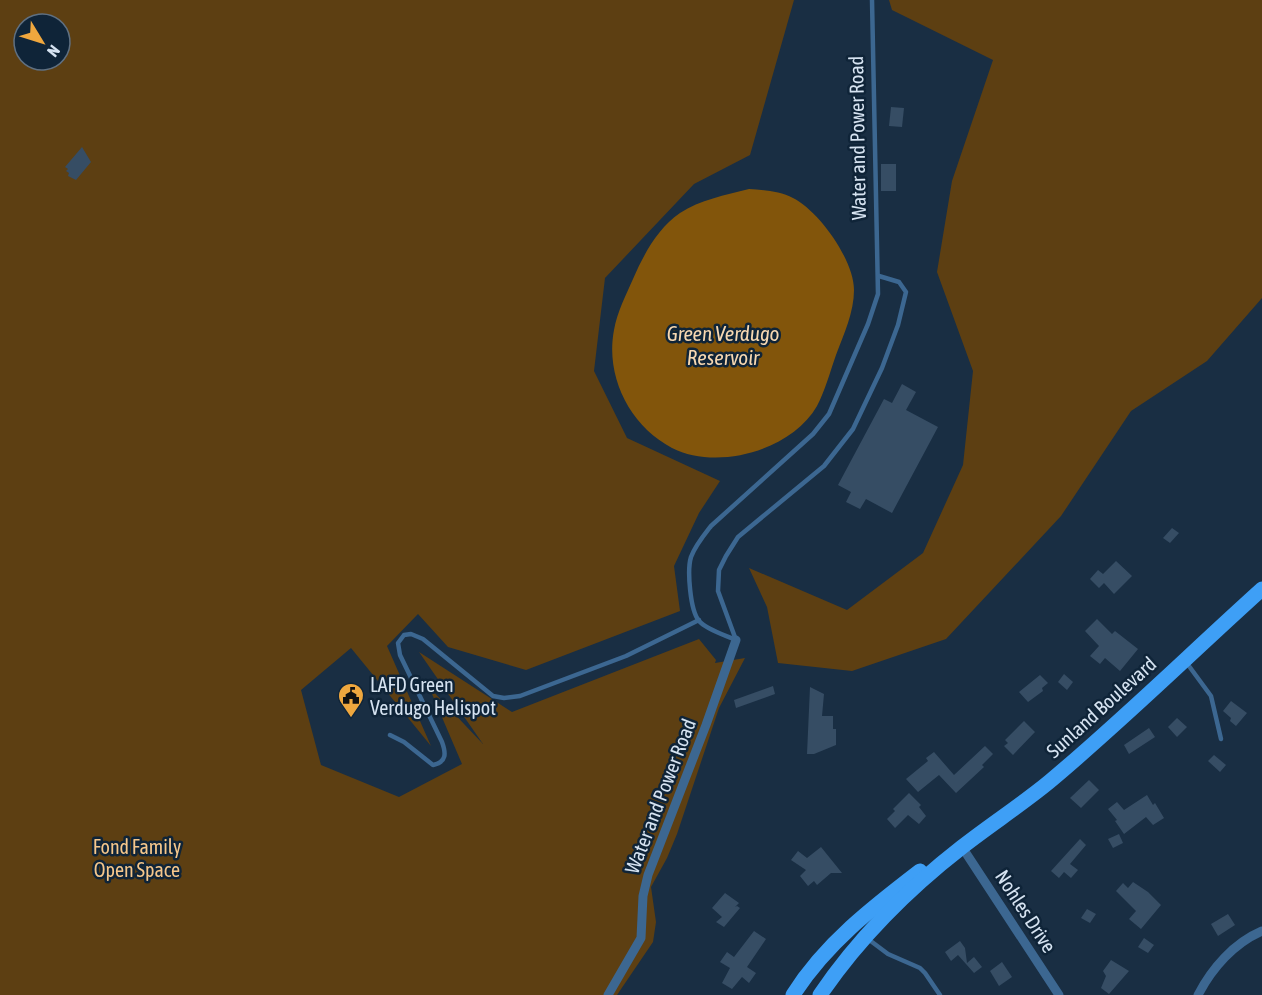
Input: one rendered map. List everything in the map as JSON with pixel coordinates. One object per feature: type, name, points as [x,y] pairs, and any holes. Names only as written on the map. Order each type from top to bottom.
[{"type":"main road","name":"Sunland Boulevard","points":[[820,995],[837,971],[897,904],[962,847],[1049,782],[1262,589]]},
{"type":"main road","name":"Sunland Boulevard","points":[[793,995],[820,958],[847,930],[930,864],[962,847]]},
{"type":"street","name":"Water and Power Road","points":[[608,995],[641,938],[643,896],[648,875],[736,640]]},
{"type":"street","name":"Nohles Drive","points":[[962,847],[1059,995]]},
{"type":"street","points":[[1198,995],[1209,977],[1231,951],[1262,931]]},
{"type":"lane","name":"Water and Power Road","points":[[699,620],[691,598],[689,575],[691,558],[711,526],[813,434],[828,414],[868,324],[878,294],[872,0]]},
{"type":"lane","points":[[736,640],[718,591],[719,570],[738,537],[824,466],[853,429],[882,368],[898,325],[906,292],[899,282],[879,276]]},
{"type":"lane","points":[[390,735],[433,765],[444,759],[446,752],[442,742],[400,655],[398,643],[404,635],[411,634],[423,639],[493,696],[504,698],[519,696],[626,656],[699,620],[718,633],[736,640]]},
{"type":"lane","points":[[1184,660],[1210,696],[1221,739]]},
{"type":"lane","points":[[866,937],[888,954],[920,968],[940,995]]},
{"type":"green space","name":"Fond Family Open Space","points":[[0,0],[794,0],[750,155],[694,184],[605,278],[594,371],[627,438],[720,481],[699,513],[674,566],[680,611],[526,670],[448,647],[418,614],[387,646],[431,746],[351,648],[301,690],[321,765],[399,797],[462,764],[429,687],[483,744],[419,652],[512,712],[699,639],[716,660],[715,663],[745,658],[719,708],[677,834],[651,887],[656,922],[653,942],[617,995],[0,995]]},
{"type":"green space","points":[[889,0],[1262,0],[1262,298],[1207,361],[1131,411],[1061,516],[946,639],[852,671],[778,663],[767,607],[749,568],[847,610],[923,553],[963,465],[973,371],[937,272],[952,181],[993,60],[892,10]]},
{"type":"water","name":"Green Verdugo Reservoir","points":[[749,189],[777,192],[793,198],[803,204],[824,225],[842,251],[848,265],[854,290],[852,306],[822,394],[817,406],[805,422],[790,435],[752,452],[731,457],[690,455],[657,439],[644,427],[624,398],[613,365],[612,348],[615,323],[642,260],[652,243],[672,219],[713,198]]},
{"type":"building","points":[[891,107],[904,108],[902,127],[889,126]]},
{"type":"building","points":[[82,147],[91,162],[76,180],[68,176],[69,173],[66,171],[68,169],[65,167]]},
{"type":"building","points":[[881,164],[896,164],[896,191],[881,191]]},
{"type":"building","points":[[902,384],[916,392],[906,410],[938,427],[892,513],[866,499],[860,509],[846,502],[851,492],[838,485],[884,399],[892,403]]},
{"type":"building","points":[[1172,528],[1179,533],[1170,543],[1163,538]]},
{"type":"building","points":[[1116,561],[1132,576],[1114,594],[1104,583],[1099,588],[1090,579],[1098,570],[1103,574]]},
{"type":"building","points":[[1097,619],[1112,634],[1115,631],[1138,649],[1120,671],[1105,658],[1100,664],[1090,656],[1099,646],[1085,631]]},
{"type":"building","points":[[1064,674],[1073,682],[1067,690],[1058,682]]},
{"type":"building","points":[[1040,675],[1048,683],[1042,688],[1043,691],[1028,702],[1019,692]]},
{"type":"building","points":[[773,686],[775,694],[736,708],[734,700]]},
{"type":"building","points":[[810,687],[824,694],[822,716],[833,716],[833,729],[836,729],[836,745],[814,754],[807,754]]},
{"type":"building","points":[[1231,701],[1247,713],[1236,726],[1223,711]]},
{"type":"building","points":[[1177,718],[1187,727],[1177,737],[1168,727]]},
{"type":"building","points":[[1024,721],[1035,732],[1013,755],[1004,746],[1008,743],[1005,740]]},
{"type":"building","points":[[1149,728],[1155,737],[1129,754],[1124,745]]},
{"type":"building","points":[[985,746],[993,754],[982,765],[984,767],[956,793],[939,775],[918,792],[906,779],[928,761],[926,758],[934,752],[954,775]]},
{"type":"building","points":[[1214,755],[1226,765],[1220,772],[1208,761]]},
{"type":"building","points":[[1089,780],[1099,790],[1081,808],[1070,798]]},
{"type":"building","points":[[909,793],[921,805],[919,807],[926,816],[919,824],[908,815],[895,828],[887,819],[895,811],[893,809]]},
{"type":"building","points":[[1147,795],[1164,818],[1153,825],[1146,817],[1124,834],[1108,809],[1117,802],[1124,810]]},
{"type":"building","points":[[1119,834],[1123,843],[1113,848],[1108,839]]},
{"type":"building","points":[[1080,839],[1086,845],[1070,864],[1078,870],[1071,878],[1064,872],[1059,878],[1051,871]]},
{"type":"building","points":[[821,847],[842,873],[831,873],[817,885],[814,881],[808,886],[800,876],[806,870],[791,860],[798,851],[807,858]]},
{"type":"building","points":[[1133,882],[1161,905],[1141,929],[1129,919],[1136,911],[1116,891],[1123,883],[1128,888]]},
{"type":"building","points":[[725,893],[739,903],[735,907],[740,908],[724,927],[716,922],[722,917],[712,908]]},
{"type":"building","points":[[1087,909],[1096,914],[1090,923],[1081,918]]},
{"type":"building","points":[[1228,914],[1235,925],[1218,936],[1211,924]]},
{"type":"building","points":[[754,931],[766,939],[747,967],[756,973],[749,983],[742,977],[732,989],[722,983],[730,968],[720,962],[727,952],[734,957]]},
{"type":"building","points":[[1144,938],[1154,945],[1148,953],[1138,947]]},
{"type":"building","points":[[960,941],[965,948],[967,963],[974,957],[982,967],[974,973],[958,955],[951,961],[945,952]]},
{"type":"building","points":[[1111,960],[1129,971],[1109,994],[1101,988],[1106,976],[1103,971]]},
{"type":"building","points":[[1002,962],[1012,977],[999,986],[990,971]]},
{"type":"place","name":"LAFD Green Verdugo Helispot","points":[[351,719]]}]
